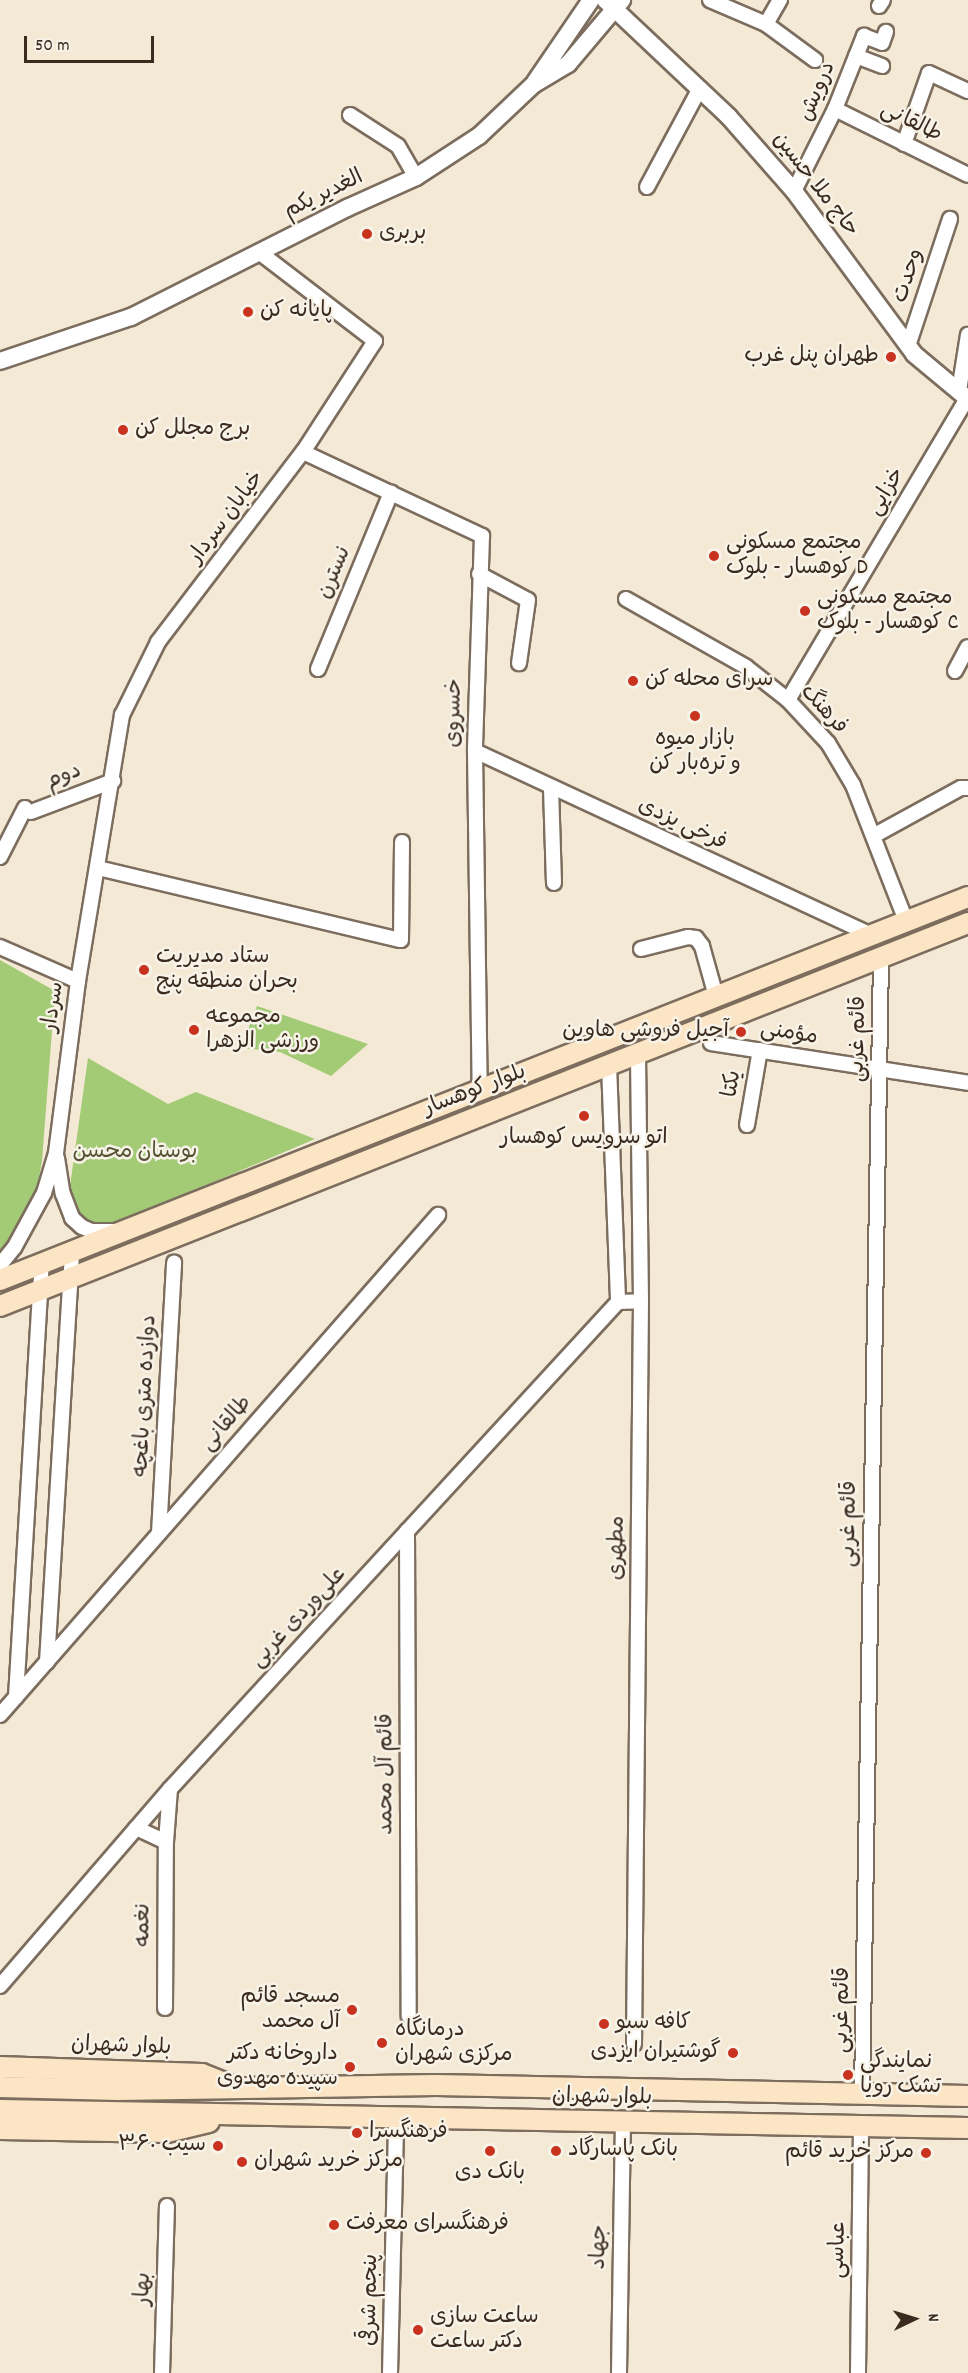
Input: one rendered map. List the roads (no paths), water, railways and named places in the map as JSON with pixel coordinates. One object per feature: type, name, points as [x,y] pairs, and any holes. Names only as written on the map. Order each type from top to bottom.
[{"type":"main road","name":"بلوار کوهسار","points":[[0,1280],[968,897]]},
{"type":"main road","name":"بلوار کوهسار","points":[[0,1306],[968,923]]},
{"type":"main road","name":"بلوار شهران","points":[[0,2067],[202,2074],[238,2088]]},
{"type":"main road","name":"بلوار شهران","points":[[0,2087],[238,2088],[418,2085],[862,2092],[968,2096]]},
{"type":"main road","name":"بلوار شهران","points":[[0,2110],[968,2128]]},
{"type":"main road","name":"بلوار شهران","points":[[0,2129],[167,2132],[236,2115]]},
{"type":"street","points":[[533,85],[591,0]]},
{"type":"street","points":[[711,0],[766,24],[815,60]]},
{"type":"street","points":[[766,24],[780,0]]},
{"type":"street","name":"الغدیر یکم","points":[[0,361],[131,317],[259,252],[416,177],[479,135],[533,85],[568,64],[614,3]]},
{"type":"street","name":"حاج ملا حسین","points":[[614,3],[729,117],[794,191],[908,346],[965,396]]},
{"type":"street","name":"درویش","points":[[794,191],[835,109],[864,36],[882,43],[886,32]]},
{"type":"street","points":[[856,56],[882,66]]},
{"type":"street","points":[[904,144],[929,73],[968,91]]},
{"type":"street","points":[[647,187],[700,88]]},
{"type":"street","name":"طالقانی","points":[[835,109],[968,175]]},
{"type":"street","points":[[350,115],[398,146],[416,177]]},
{"type":"street","name":"وحدت","points":[[908,346],[950,219]]},
{"type":"street","name":"خیابان سردار","points":[[98,868],[122,715],[158,642],[303,452],[375,341],[259,252]]},
{"type":"street","points":[[965,396],[968,335]]},
{"type":"street","name":"خزایی","points":[[788,700],[965,396]]},
{"type":"street","name":"خسروی","points":[[303,452],[482,536],[475,751],[480,1089]]},
{"type":"street","name":"نسترن","points":[[318,669],[391,493]]},
{"type":"street","points":[[480,574],[528,600],[519,663]]},
{"type":"street","name":"فرهنگ","points":[[627,599],[746,667],[788,700],[828,742],[853,785],[875,835],[906,921]]},
{"type":"street","points":[[955,671],[968,646]]},
{"type":"street","name":"فرخی یزدی","points":[[475,751],[872,935]]},
{"type":"street","name":"دوم","points":[[0,857],[28,810],[113,781]]},
{"type":"street","points":[[551,788],[554,884]]},
{"type":"street","points":[[875,835],[961,788],[968,788]]},
{"type":"street","points":[[98,868],[401,940],[402,842]]},
{"type":"street","name":"سردار","points":[[0,1265],[14,1248],[44,1193],[56,1153],[78,981],[98,868]]},
{"type":"street","points":[[641,949],[688,937],[696,938],[702,946],[716,996]]},
{"type":"street","points":[[0,947],[78,981]]},
{"type":"street","name":"قائم غربی","points":[[862,2092],[881,957]]},
{"type":"street","name":"مؤمنی","points":[[711,1043],[968,1083]]},
{"type":"street","name":"یکتا","points":[[747,1125],[760,1050]]},
{"type":"street","name":"مطهری","points":[[634,2044],[641,1301],[638,1053]]},
{"type":"street","points":[[609,1065],[618,1302],[641,1301]]},
{"type":"street","name":"سردار","points":[[56,1153],[63,1194],[72,1218],[82,1227],[92,1231],[119,1231]]},
{"type":"street","name":"طالقانی","points":[[0,1715],[438,1215]]},
{"type":"street","points":[[47,1662],[72,1250]]},
{"type":"street","name":"دوازده متری باغچه","points":[[159,1533],[174,1262]]},
{"type":"street","points":[[16,1697],[42,1263]]},
{"type":"street","name":"علی‌وردی غربی","points":[[0,1986],[170,1789],[618,1302]]},
{"type":"street","name":"قائم آل محمد","points":[[407,1531],[409,2016]]},
{"type":"street","name":"نغمه","points":[[165,2008],[166,1842],[170,1789]]},
{"type":"street","points":[[136,1828],[166,1842]]},
{"type":"street","name":"پنجم شرقی","points":[[390,2373],[396,2119]]},
{"type":"street","name":"جهاد","points":[[619,2373],[623,2122]]},
{"type":"street","name":"عباسی","points":[[858,2373],[861,2127]]},
{"type":"street","name":"بهار","points":[[162,2373],[167,2206]]},
{"type":"place","name":"بربری","points":[[367,234]]},
{"type":"place","name":"پایانه کن","points":[[248,312]]},
{"type":"place","name":"طهران پنل غرب","points":[[891,357]]},
{"type":"place","name":"برج مجلل کن","points":[[123,430]]},
{"type":"place","name":"مجتمع مسکونی کوهسار - بلوک D","points":[[714,556]]},
{"type":"place","name":"مجتمع مسکونی کوهسار - بلوک C","points":[[805,611]]},
{"type":"place","name":"سرای محله کن","points":[[633,681]]},
{"type":"place","name":"بازار میوه و تره‌بار کن","points":[[695,716]]},
{"type":"place","name":"ستاد مدیریت بحران منطقه پنج","points":[[144,970]]},
{"type":"place","name":"مجموعه ورزشی الزهرا","points":[[194,1030]]},
{"type":"place","name":"آجیل فروشی هاوین","points":[[741,1032]]},
{"type":"place","name":"اتو سرویس کوهسار","points":[[584,1116]]},
{"type":"place","name":"مسجد قائم آل محمد","points":[[352,2010]]},
{"type":"place","name":"کافه سبو","points":[[604,2024]]},
{"type":"place","name":"درمانگاه مرکزی شهران","points":[[382,2043]]},
{"type":"place","name":"گوشتیران ایزدی","points":[[733,2053]]},
{"type":"place","name":"داروخانه دکتر سپیده مهدوی","points":[[350,2067]]},
{"type":"place","name":"نمایندگی تشک رویا","points":[[848,2075]]},
{"type":"place","name":"فرهنگسرا","points":[[357,2133]]},
{"type":"place","name":"سیب ۳۶۰","points":[[218,2146]]},
{"type":"place","name":"بانک دی","points":[[490,2151]]},
{"type":"place","name":"بانک پاسارگاد","points":[[556,2151]]},
{"type":"place","name":"مرکز خرید قائم","points":[[926,2153]]},
{"type":"place","name":"مرکز خرید شهران","points":[[242,2162]]},
{"type":"place","name":"فرهنگسرای معرفت","points":[[334,2225]]},
{"type":"place","name":"ساعت سازی دکتر ساعت","points":[[418,2330]]},
{"type":"park label","name":"بوستان محسن","points":[[135,1153]]}]
